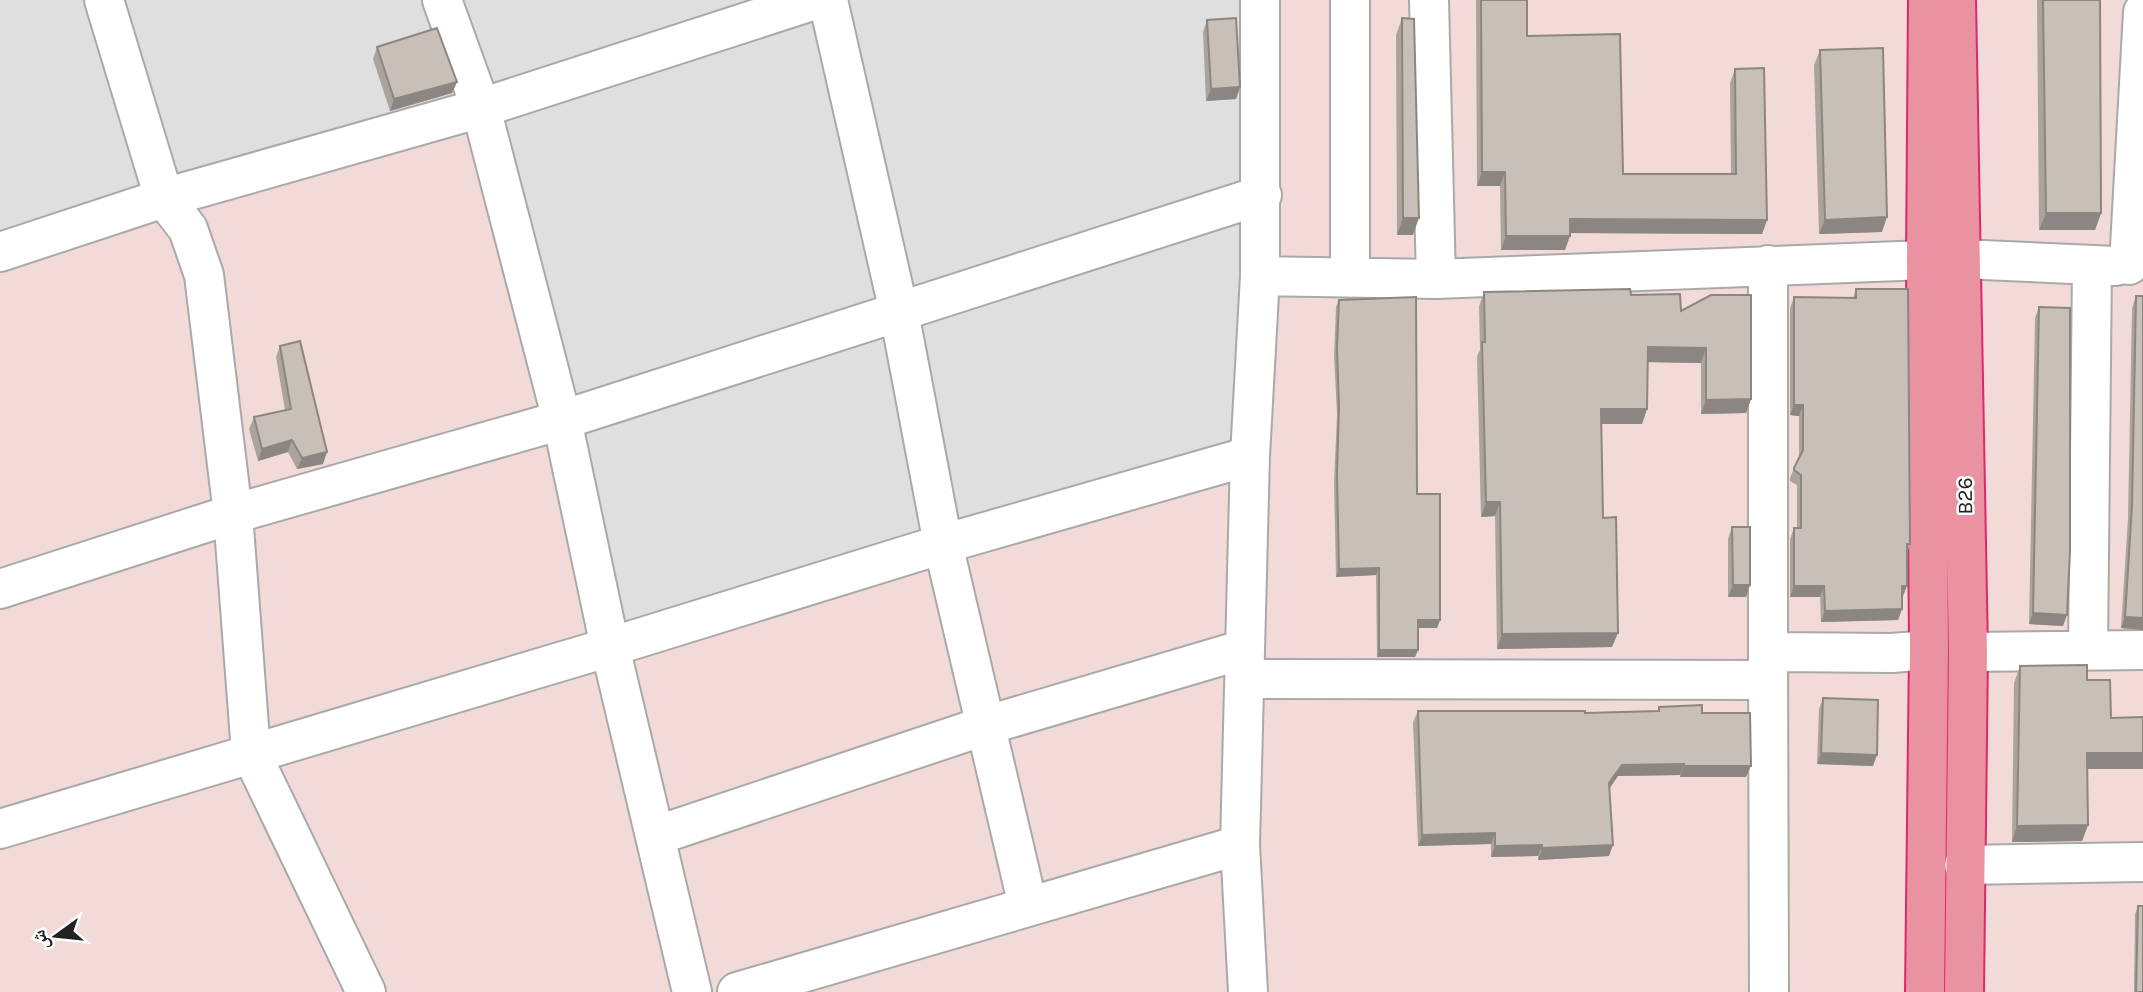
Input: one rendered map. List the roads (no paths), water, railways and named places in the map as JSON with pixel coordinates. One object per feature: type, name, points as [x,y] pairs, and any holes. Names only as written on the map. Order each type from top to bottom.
[{"type":"highway","name":"B26","points":[[1928,0],[1968,652],[1964,992]]},
{"type":"highway","name":"B26","points":[[1925,992],[1930,650],[1956,0]]},
{"type":"street","points":[[104,0],[164,198],[188,229],[204,275],[233,514],[251,753],[366,992]]},
{"type":"street","points":[[442,0],[481,108],[562,420],[610,647],[692,992]]},
{"type":"street","points":[[0,252],[164,198],[481,108],[815,0]]},
{"type":"street","points":[[828,0],[899,312],[943,544],[1028,906]]},
{"type":"street","points":[[1248,992],[1240,845],[1250,456],[1262,195],[1260,0]]},
{"type":"street","points":[[1350,0],[1350,278]]},
{"type":"street","points":[[1429,0],[1436,279]]},
{"type":"street","points":[[1260,276],[1436,279],[1944,260],[2092,266],[2136,265],[2143,12]]},
{"type":"street","points":[[0,589],[233,514],[562,420],[1262,195]]},
{"type":"street","points":[[1768,265],[1769,992]]},
{"type":"street","points":[[2088,649],[2092,266]]},
{"type":"street","points":[[0,829],[610,647],[943,544],[1250,456]]},
{"type":"street","points":[[655,836],[984,726],[1245,664],[1768,666],[1930,650]]},
{"type":"street","points":[[1968,652],[2143,650]]},
{"type":"street","points":[[737,992],[1240,845]]},
{"type":"street","points":[[1964,865],[2143,862]]}]
